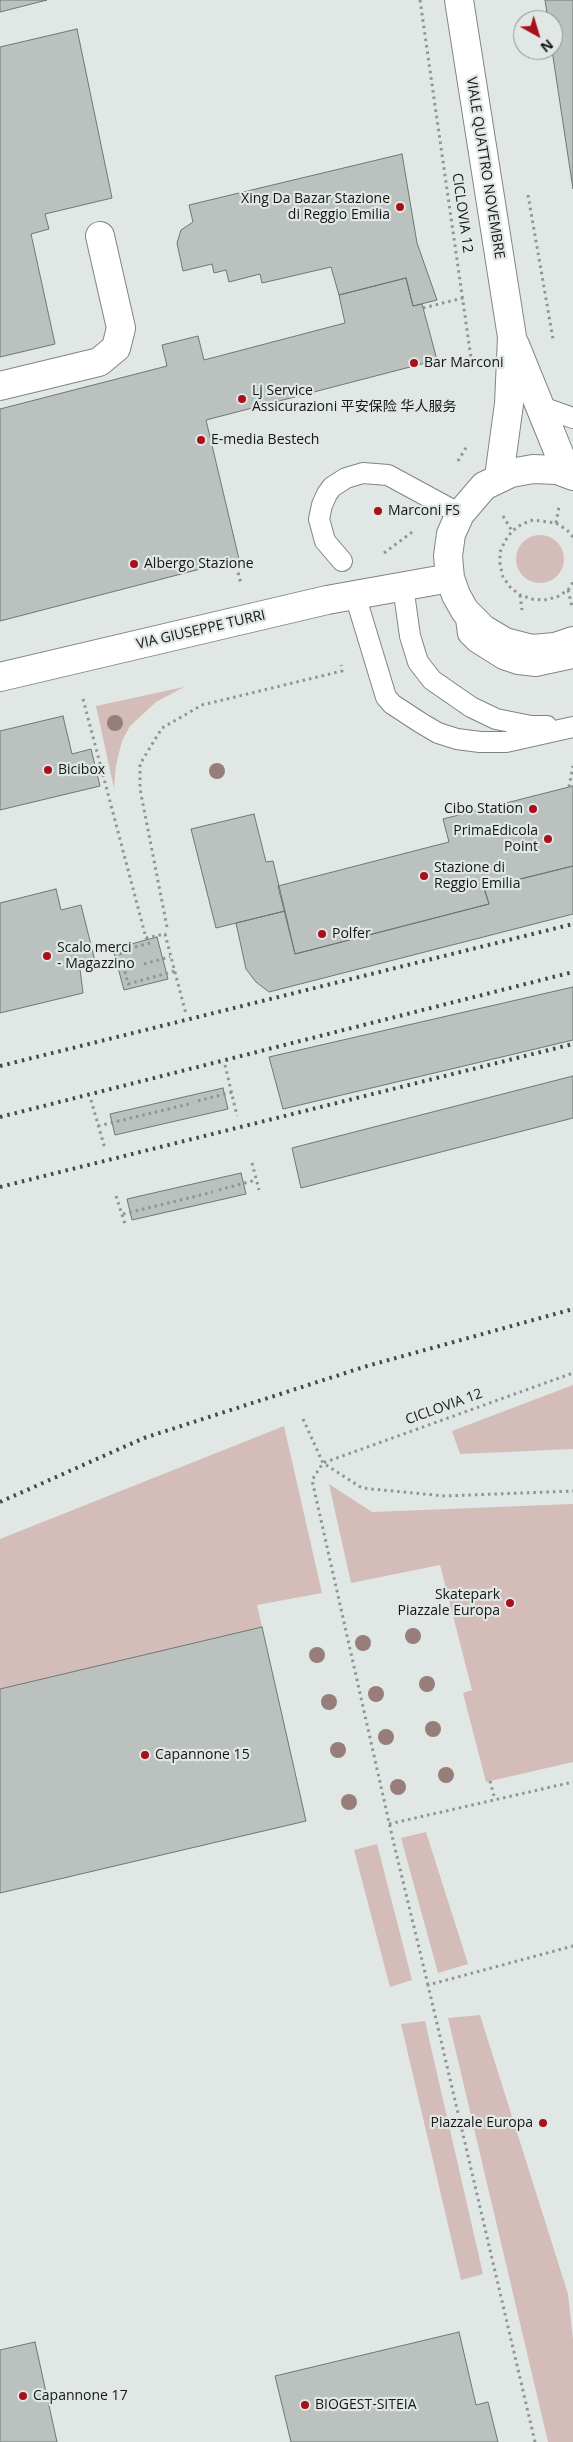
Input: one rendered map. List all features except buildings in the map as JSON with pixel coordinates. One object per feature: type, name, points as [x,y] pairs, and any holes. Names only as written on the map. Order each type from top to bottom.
[{"type":"street","name":"VIALE QUATTRO NOVEMBRE","points":[[459,0],[512,337]]},
{"type":"street","points":[[0,386],[99,362],[116,348],[121,328],[100,236]]},
{"type":"street","points":[[512,337],[539,406],[570,474]]},
{"type":"street","points":[[499,477],[509,404],[512,337]]},
{"type":"street","points":[[570,474],[532,468],[511,472],[499,477],[484,486],[460,514],[449,545],[450,578],[456,595],[465,611],[482,629],[516,646],[542,648],[573,641]]},
{"type":"street","name":"VIA GIUSEPPE TURRI","points":[[0,677],[355,595],[450,578]]},
{"type":"lane","points":[[539,406],[573,418]]},
{"type":"lane","points":[[342,561],[325,541],[319,519],[327,494],[332,487],[346,478],[364,473],[388,475],[460,514]]},
{"type":"lane","points":[[403,586],[412,644],[418,662],[432,680],[471,707],[496,719],[531,726],[573,726]]},
{"type":"lane","points":[[355,595],[386,696],[392,704],[421,723],[438,733],[457,739],[480,742],[506,742],[573,726]]},
{"type":"lane","points":[[465,611],[468,634],[476,642],[503,659],[518,664],[536,666],[573,658]]},
{"type":"path","name":"CICLOVIA 12","points":[[420,0],[474,374]]},
{"type":"path","points":[[526,187],[553,345]]},
{"type":"path","points":[[423,308],[463,298]]},
{"type":"path","points":[[573,537],[556,522],[532,520],[512,531],[500,552],[503,577],[520,595],[544,600],[557,597],[568,590],[573,582]]},
{"type":"path","points":[[235,560],[242,585]]},
{"type":"path","points":[[568,590],[573,613]]},
{"type":"path","points":[[167,927],[140,789],[140,764],[162,728],[202,705],[342,671],[340,663]]},
{"type":"path","points":[[83,700],[146,938],[165,934],[186,1014]]},
{"type":"path","points":[[569,787],[573,766]]},
{"type":"path","points":[[150,943],[120,951],[128,984],[174,972]]},
{"type":"path","points":[[144,964],[170,957]]},
{"type":"path","points":[[225,1065],[237,1116]]},
{"type":"path","points":[[198,1101],[232,1092]]},
{"type":"path","points":[[91,1100],[105,1149]]},
{"type":"path","points":[[98,1126],[193,1103]]},
{"type":"path","points":[[252,1163],[258,1190]]},
{"type":"path","points":[[219,1190],[256,1180]]},
{"type":"path","points":[[122,1214],[213,1192]]},
{"type":"path","points":[[116,1196],[126,1224]]},
{"type":"path","name":"CICLOVIA 12","points":[[323,1463],[573,1373]]},
{"type":"path","points":[[302,1419],[323,1463],[362,1488],[446,1496],[573,1491]]},
{"type":"path","points":[[323,1463],[312,1480],[389,1824],[535,2442]]},
{"type":"path","points":[[490,1781],[495,1800]]},
{"type":"path","points":[[389,1824],[573,1782]]},
{"type":"path","points":[[428,1985],[573,1946]]},
{"type":"shaded area","points":[[535,535],[545,535],[557,542],[564,554],[564,564],[557,576],[545,583],[535,583],[527,579],[520,572],[516,564],[516,554],[520,546],[527,539]]},
{"type":"shaded area","points":[[184,687],[156,702],[130,726],[122,741],[116,765],[114,788],[117,802],[96,706]]},
{"type":"shaded area","points":[[573,1385],[573,1449],[460,1454],[452,1431]]},
{"type":"shaded area","points":[[284,1426],[322,1593],[257,1605],[262,1627],[0,1689],[0,1539]]},
{"type":"shaded area","points":[[329,1484],[372,1512],[573,1504],[573,1762],[486,1782],[463,1693],[472,1690],[440,1565],[351,1583]]},
{"type":"shaded area","points":[[426,1832],[468,1964],[438,1973],[401,1838]]},
{"type":"shaded area","points":[[377,1844],[412,1980],[390,1987],[354,1850]]},
{"type":"shaded area","points":[[480,2015],[568,2294],[573,2340],[573,2442],[548,2442],[448,2018]]},
{"type":"shaded area","points":[[425,2021],[483,2274],[461,2280],[401,2024]]},
{"type":"railway","points":[[0,1066],[573,924]]},
{"type":"railway","points":[[0,1117],[573,972]]},
{"type":"railway","points":[[0,1187],[573,1044]]},
{"type":"railway","points":[[0,1502],[144,1438],[367,1366],[573,1309]]},
{"type":"place","name":"Xing Da Bazar Stazione di Reggio Emilia","points":[[400,207]]},
{"type":"place","name":"Bar Marconi","points":[[414,363]]},
{"type":"place","name":"Lj Service Assicurazioni 平安保险 华人服务","points":[[242,399]]},
{"type":"place","name":"E-media Bestech","points":[[201,440]]},
{"type":"place","name":"Marconi FS","points":[[378,511]]},
{"type":"place","name":"Albergo Stazione","points":[[134,564]]},
{"type":"place","name":"Bicibox","points":[[48,770]]},
{"type":"place","name":"Cibo Station","points":[[533,809]]},
{"type":"place","name":"PrimaEdicola Point","points":[[548,839]]},
{"type":"place","name":"Stazione di Reggio Emilia","points":[[424,876]]},
{"type":"place","name":"Polfer","points":[[322,934]]},
{"type":"place","name":"Scalo merci - Magazzino","points":[[47,956]]},
{"type":"place","name":"Skatepark Piazzale Europa","points":[[510,1603]]},
{"type":"place","name":"Capannone 15","points":[[145,1755]]},
{"type":"place","name":"Piazzale Europa","points":[[543,2123]]},
{"type":"place","name":"Capannone 17","points":[[23,2396]]},
{"type":"place","name":"BIOGEST-SITEIA","points":[[305,2405]]}]
